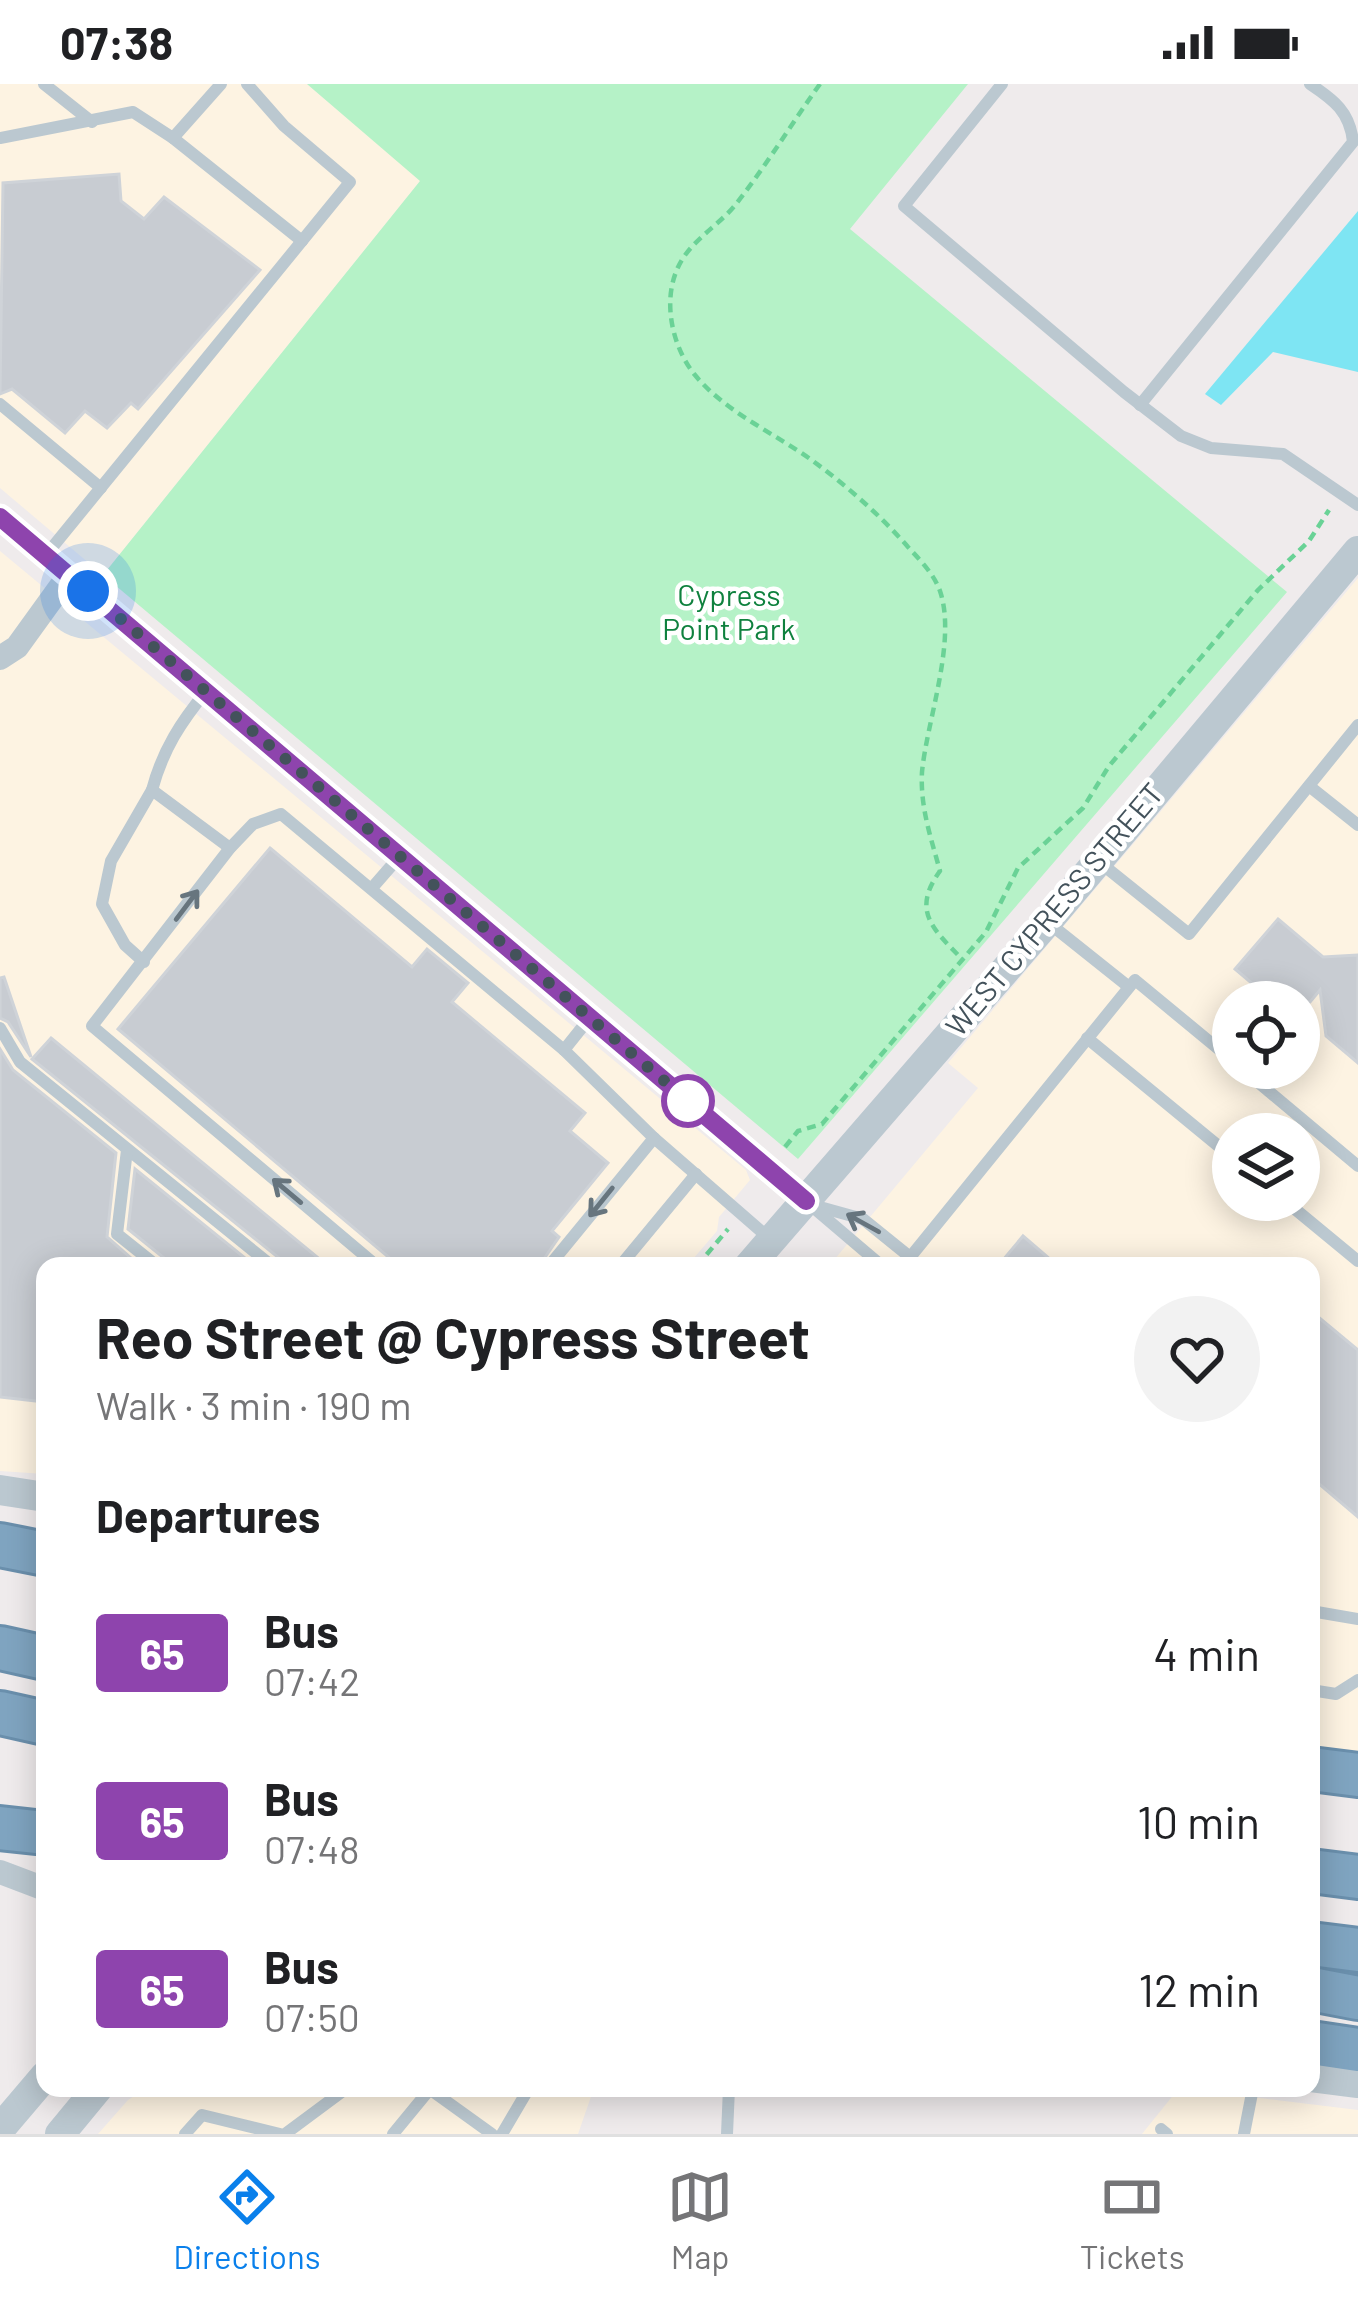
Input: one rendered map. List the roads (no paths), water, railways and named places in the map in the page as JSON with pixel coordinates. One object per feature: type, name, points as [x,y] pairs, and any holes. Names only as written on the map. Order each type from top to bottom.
[{"type":"highway","points":[[0,1545],[36,1553]]},
{"type":"highway","points":[[0,1648],[36,1656]]},
{"type":"highway","points":[[0,1713],[36,1721]]},
{"type":"highway","points":[[1320,1770],[1358,1775]]},
{"type":"highway","points":[[0,1828],[36,1832]]},
{"type":"highway","points":[[1320,1872],[1358,1877]]},
{"type":"highway","points":[[1320,1945],[1358,1950]]},
{"type":"highway","points":[[1320,1991],[1358,1998]]},
{"type":"highway","points":[[1320,2044],[1358,2050]]},
{"type":"street","points":[[0,517],[807,1202]]},
{"type":"street","name":"WEST CYPRESS STREET","points":[[756,1257],[1047,922],[1358,551]]},
{"type":"street","points":[[0,658],[17,647],[69,575]]},
{"type":"street","points":[[0,1490],[36,1496]]},
{"type":"street","points":[[0,1872],[36,1886]]},
{"type":"street","points":[[1320,2078],[1358,2083]]},
{"type":"street","points":[[0,2129],[36,2087]]},
{"type":"street","points":[[60,2134],[91,2097]]},
{"type":"lane","points":[[44,84],[92,122]]},
{"type":"lane","points":[[173,138],[221,84]]},
{"type":"lane","points":[[46,555],[350,182],[284,126],[247,84]]},
{"type":"lane","points":[[1002,84],[904,206],[1181,436],[1211,448],[1283,454],[1358,505]]},
{"type":"lane","points":[[1140,405],[1353,142],[1351,122],[1334,100],[1310,84]]},
{"type":"lane","points":[[0,138],[133,112],[173,138],[302,241]]},
{"type":"lane","points":[[0,404],[101,488]]},
{"type":"lane","points":[[144,962],[124,946],[102,904],[111,861],[152,790],[176,728],[207,690]]},
{"type":"lane","points":[[1097,860],[1189,934],[1358,724]]},
{"type":"lane","points":[[1309,786],[1358,825]]},
{"type":"lane","points":[[152,790],[230,848]]},
{"type":"lane","points":[[366,1257],[92,1027],[230,848],[253,824],[281,814],[564,1050],[654,1138],[770,1240]]},
{"type":"lane","points":[[372,888],[399,856]]},
{"type":"lane","points":[[1047,922],[1129,987]]},
{"type":"lane","points":[[910,1257],[1135,980],[1212,1044]]},
{"type":"lane","points":[[564,1050],[589,1020]]},
{"type":"lane","points":[[0,1028],[20,1062],[261,1257]]},
{"type":"lane","points":[[1088,1039],[1212,1141]]},
{"type":"lane","points":[[1266,1089],[1358,1166]]},
{"type":"lane","points":[[556,1257],[654,1138]]},
{"type":"lane","points":[[127,1150],[117,1234],[146,1257]]},
{"type":"lane","points":[[627,1257],[696,1174]]},
{"type":"lane","points":[[807,1202],[863,1219],[901,1257]]},
{"type":"lane","points":[[807,1202],[871,1257]]},
{"type":"lane","points":[[1309,1221],[1358,1261]]},
{"type":"lane","points":[[1320,1613],[1358,1619]]},
{"type":"lane","points":[[1320,1691],[1336,1694],[1358,1680]]},
{"type":"lane","points":[[185,2134],[202,2115],[282,2134],[334,2097]]},
{"type":"lane","points":[[393,2134],[423,2097]]},
{"type":"lane","points":[[440,2097],[492,2134]]},
{"type":"lane","points":[[502,2134],[524,2097]]},
{"type":"lane","points":[[727,2134],[729,2097]]},
{"type":"lane","points":[[1244,2134],[1251,2097]]},
{"type":"water","points":[[1358,211],[1358,372],[1273,352],[1221,405],[1205,394]]},
{"type":"park label","name":"Cypress Point Park","points":[[729,613]]}]
